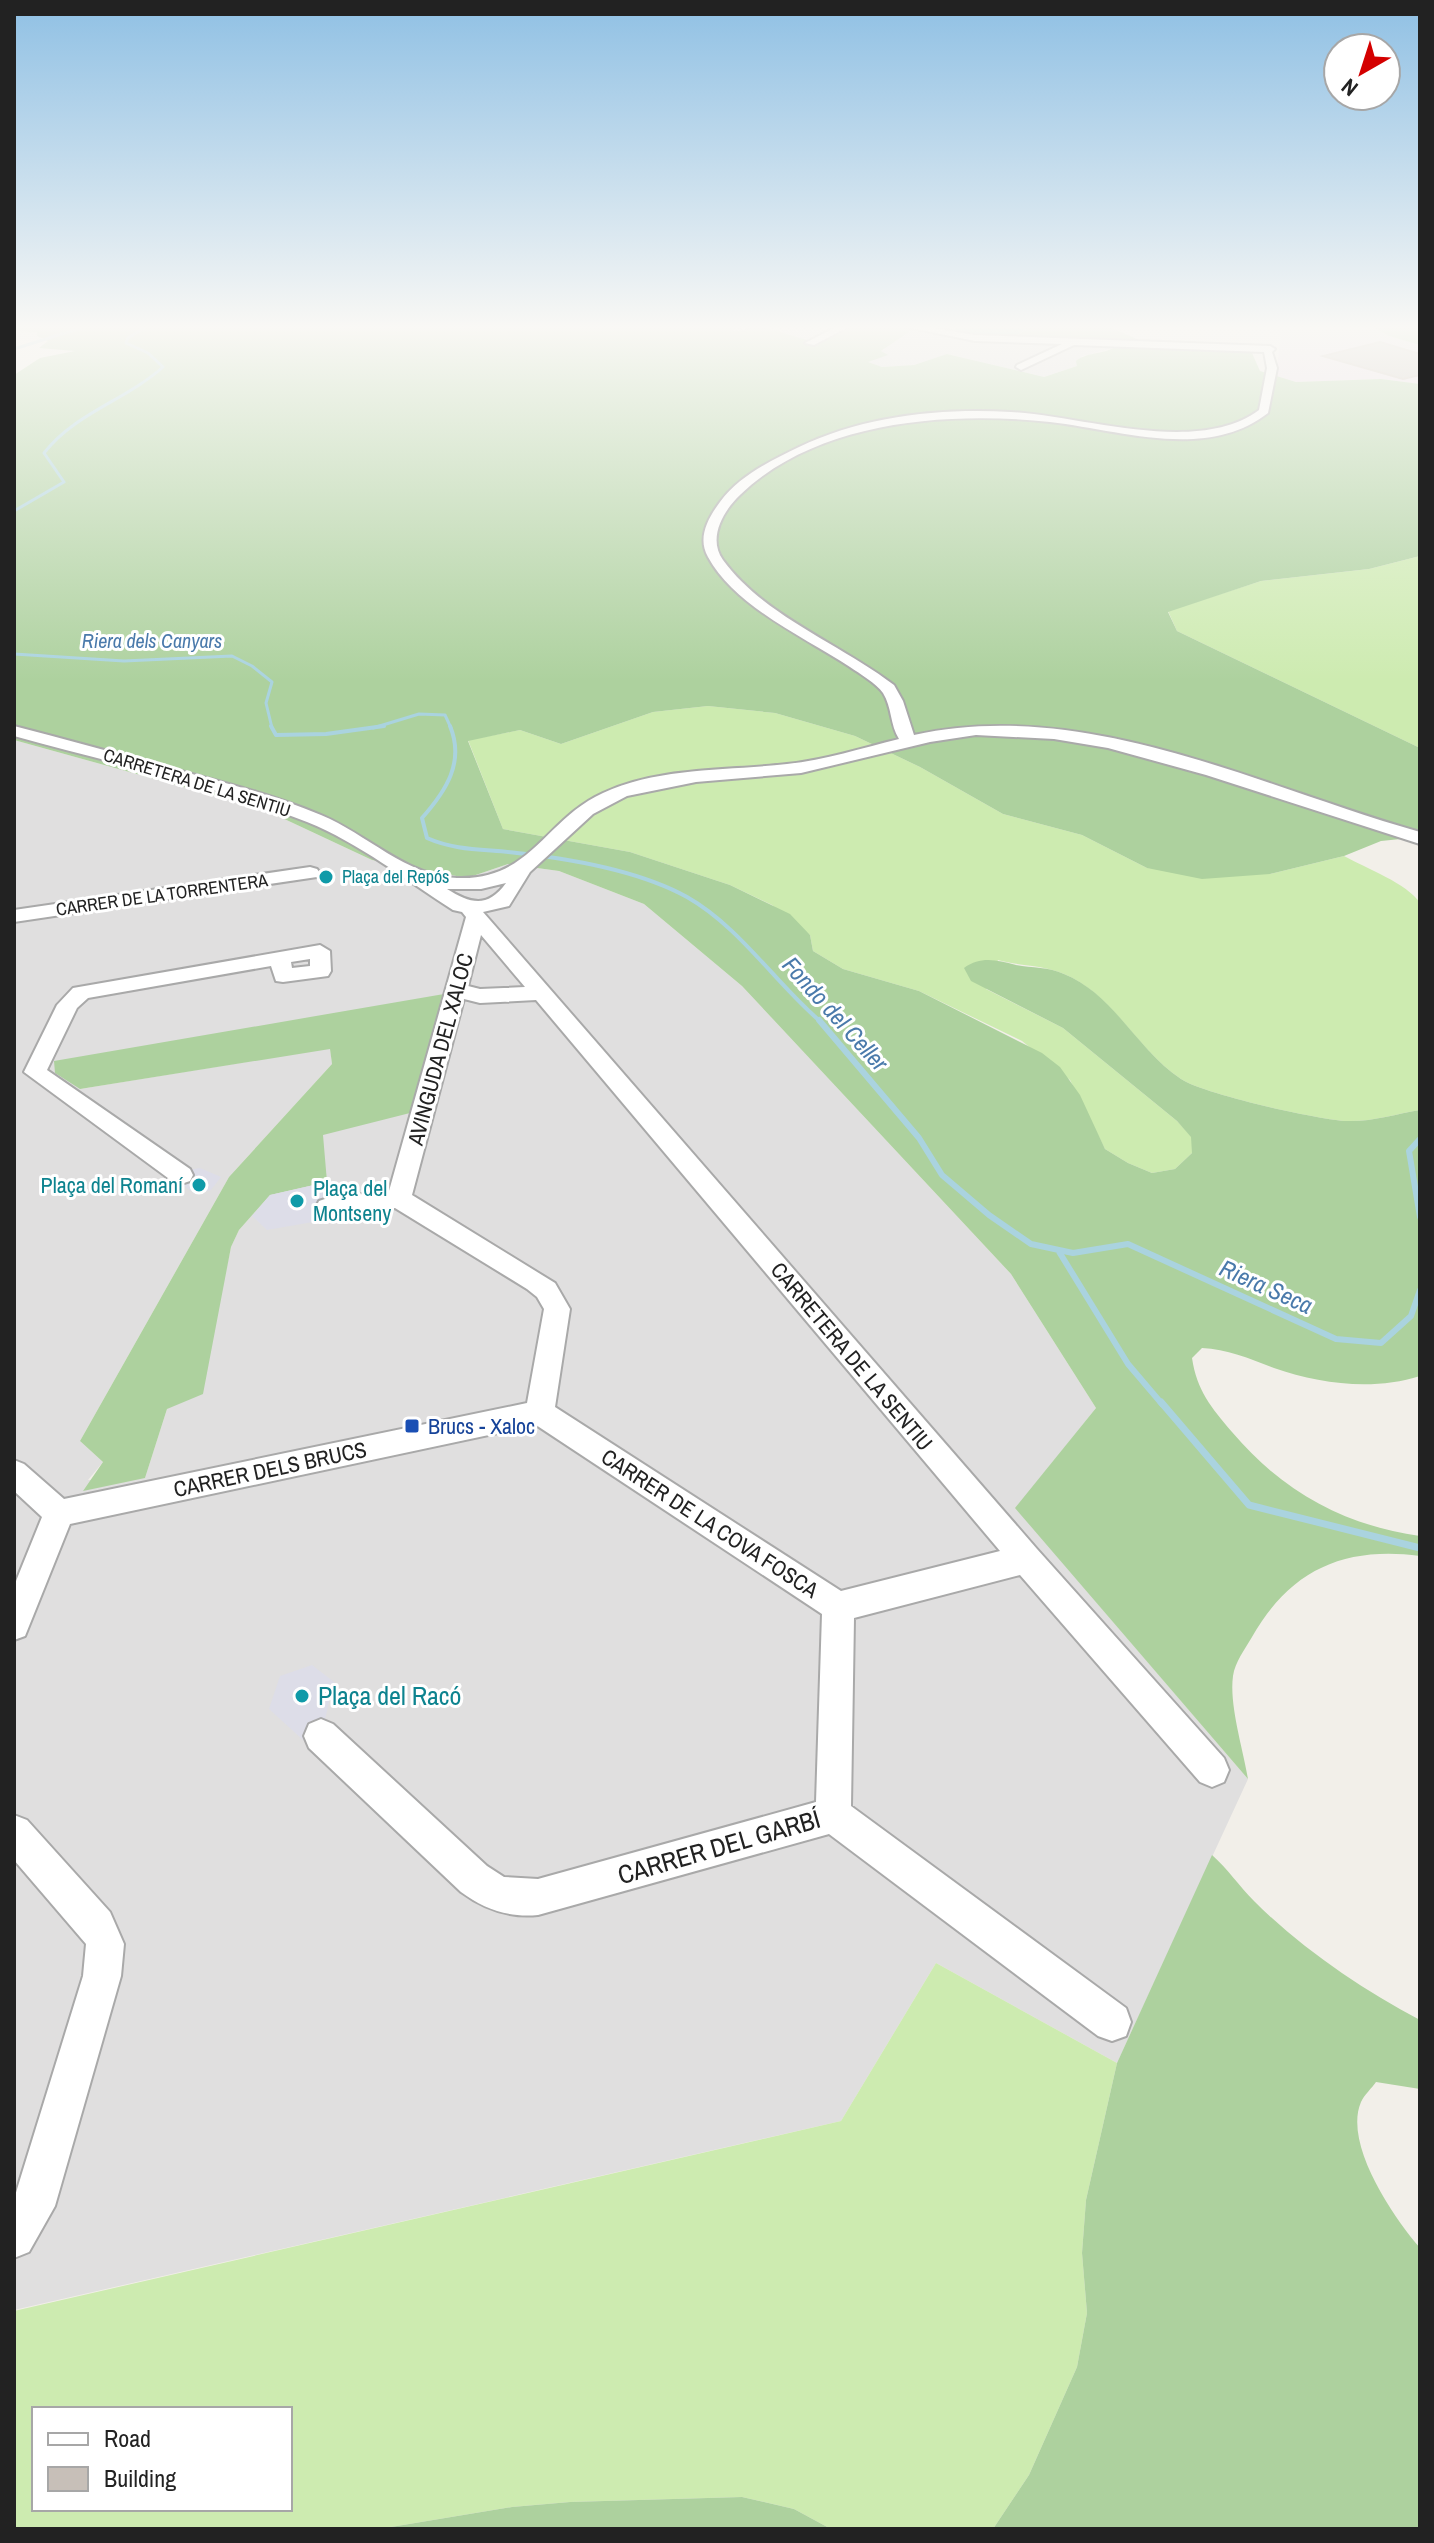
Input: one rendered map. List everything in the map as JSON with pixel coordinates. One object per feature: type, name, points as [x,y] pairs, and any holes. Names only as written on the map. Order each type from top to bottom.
[{"type":"street","points":[[812,445],[767,468],[733,495],[719,512],[709,535],[718,564],[765,606],[888,688],[894,695],[900,731],[914,739]]},
{"type":"street","points":[[899,719],[947,732]]},
{"type":"street","points":[[875,749],[899,719]]},
{"type":"street","name":"CARRETERA DE LA SENTIU","points":[[14,731],[213,785],[315,819],[364,844],[469,916]]},
{"type":"street","points":[[469,916],[487,894],[525,866],[587,810],[629,789],[701,777],[794,769],[947,732],[1027,731],[1115,744],[1420,838]]},
{"type":"street","points":[[414,876],[507,898],[525,866]]},
{"type":"street","name":"CARRER DE LA TORRENTERA","points":[[14,916],[310,873]]},
{"type":"street","name":"AVINGUDA DEL XALOC","points":[[487,894],[496,939]]},
{"type":"street","name":"AVINGUDA DEL XALOC","points":[[469,916],[496,939]]},
{"type":"street","name":"AVINGUDA DEL XALOC","points":[[399,1199],[454,1002],[469,916]]},
{"type":"street","name":"CARRETERA DE LA SENTIU","points":[[496,939],[1026,1559],[1212,1770]]},
{"type":"street","points":[[181,1175],[24,1074],[68,1005],[81,993],[280,960]]},
{"type":"street","points":[[454,1002],[480,996],[542,993]]},
{"type":"street","points":[[328,1207],[399,1199],[536,1282],[553,1299],[557,1322],[540,1412]]},
{"type":"street","name":"CARRER DE LA COVA FOSCA","points":[[540,1412],[838,1607],[1026,1559]]},
{"type":"street","name":"CARRER DELS BRUCS","points":[[59,1513],[540,1412]]},
{"type":"street","points":[[14,1473],[59,1513],[14,1625]]},
{"type":"street","points":[[833,1815],[838,1607]]},
{"type":"street","name":"CARRER DEL GARBÍ","points":[[321,1736],[474,1879],[496,1894],[509,1897],[538,1897],[833,1815],[1112,2022]]},
{"type":"street","points":[[14,1833],[97,1925],[105,1944],[102,1976],[34,2206],[14,2237]]},
{"type":"shaded area","points":[[14,740],[263,809],[372,860],[467,878],[508,864],[559,871],[644,904],[742,986],[1011,1274],[1096,1408],[1016,1508],[1248,1779],[1117,2063],[936,1963],[841,2121],[14,2310]],"holes":[[[444,994],[239,1230],[231,1247],[217,1312],[167,1409],[145,1478],[88,1480],[103,1462],[80,1441],[229,1177],[332,1064],[330,1048],[80,1089]]]},
{"type":"shaded area","name":"Plaça del Romaní","points":[[200,1168],[221,1177],[211,1190],[195,1194],[176,1180],[188,1170]]},
{"type":"shaded area","name":"Plaça del Montseny","points":[[327,1182],[330,1219],[267,1230],[252,1216],[270,1195]]},
{"type":"shaded area","name":"Plaça del Racó","points":[[312,1665],[334,1682],[321,1736],[314,1750],[269,1709],[280,1676]]},
{"type":"green space","points":[[14,445],[1420,445],[1420,556],[1369,569],[1261,581],[1168,612],[1177,631],[1420,748],[1420,837],[1381,841],[1344,856],[1270,874],[1202,879],[1147,868],[1082,835],[1003,814],[920,767],[855,736],[775,713],[708,706],[653,712],[561,744],[520,730],[468,741],[503,829],[630,852],[730,885],[790,914],[810,935],[813,951],[843,969],[919,991],[1042,1053],[1060,1067],[1080,1095],[1105,1149],[1152,1173],[1175,1169],[1192,1153],[1191,1137],[1177,1121],[1063,1028],[971,981],[964,968],[989,960],[1046,969],[1082,983],[1111,1008],[1165,1067],[1181,1079],[1212,1092],[1333,1120],[1374,1119],[1420,1110],[1420,1376],[1384,1383],[1347,1384],[1292,1374],[1221,1350],[1202,1348],[1192,1358],[1197,1380],[1211,1406],[1251,1453],[1272,1472],[1293,1488],[1340,1514],[1392,1531],[1420,1536],[1420,1556],[1367,1555],[1343,1560],[1302,1579],[1267,1614],[1241,1656],[1233,1676],[1235,1713],[1248,1779],[1015,1508],[1096,1408],[1011,1274],[742,986],[644,904],[559,871],[508,864],[467,878],[372,860],[263,809],[14,740]]},
{"type":"green space","points":[[1420,556],[1420,748],[1177,631],[1168,611],[1261,581],[1369,569]]},
{"type":"green space","points":[[708,706],[775,713],[855,736],[920,767],[1003,814],[1082,835],[1147,868],[1270,874],[1344,856],[1396,883],[1420,903],[1420,1110],[1365,1120],[1333,1120],[1212,1092],[1181,1079],[1165,1067],[1111,1008],[1081,983],[1056,971],[998,960],[986,989],[1063,1028],[1177,1121],[1192,1137],[1192,1153],[1175,1169],[1152,1173],[1105,1149],[1070,1080],[1022,1041],[919,991],[843,969],[813,951],[810,935],[772,905],[730,885],[630,852],[503,829],[468,740],[520,730],[561,744],[653,712]]},
{"type":"green space","points":[[444,994],[410,1113],[323,1135],[327,1182],[270,1195],[239,1230],[231,1247],[203,1394],[167,1409],[145,1478],[83,1491],[103,1462],[80,1441],[229,1177],[332,1064],[330,1049],[80,1089],[55,1073],[54,1061]]},
{"type":"green space","points":[[1212,1855],[1254,1901],[1312,1951],[1354,1981],[1420,2020],[1420,2089],[1376,2082],[1361,2102],[1357,2119],[1359,2138],[1374,2180],[1420,2248],[1420,2529],[993,2529],[1029,2475],[1077,2367],[1087,2313],[1082,2253],[1086,2200],[1117,2063]]},
{"type":"green space","points":[[936,1963],[1117,2063],[1086,2200],[1082,2253],[1087,2313],[1077,2367],[1029,2475],[993,2529],[831,2529],[794,2509],[742,2497],[570,2502],[512,2507],[379,2529],[14,2529],[14,2311],[841,2121]]},
{"type":"green space","points":[[742,2497],[794,2509],[831,2529],[379,2529],[512,2507],[570,2502]]},
{"type":"waterway","name":"Riera dels Canyars","points":[[14,511],[64,482],[44,453],[51,445]]},
{"type":"waterway","name":"Riera dels Canyars","points":[[14,654],[124,661],[232,656],[252,666],[272,682],[266,703],[272,728]]},
{"type":"waterway","name":"Riera dels Canyars","points":[[376,727],[419,714],[445,715],[451,728]]},
{"type":"waterway","name":"Riera dels Canyars","points":[[376,727],[384,726]]},
{"type":"waterway","name":"Fondo del Celler","points":[[450,726],[454,739],[454,764],[445,787],[422,818],[427,838],[460,847],[582,862],[668,888],[706,909],[724,924],[820,1021]]},
{"type":"waterway","name":"Riera dels Canyars","points":[[272,728],[276,735],[326,734],[376,727]]},
{"type":"waterway","name":"Riera Seca","points":[[820,1021],[919,1138],[942,1175],[989,1215],[1031,1244],[1073,1253],[1128,1244],[1336,1339],[1381,1343],[1411,1316],[1420,1290]]},
{"type":"waterway","name":"Riera Seca","points":[[1420,1139],[1409,1151],[1420,1217]]},
{"type":"waterway","name":"Fondo del Celler","points":[[1058,1250],[1128,1364],[1162,1404]]},
{"type":"waterway","name":"Fondo del Celler","points":[[1161,1402],[1249,1505],[1420,1548]]},
{"type":"place","name":"Plaça del Repós","points":[[326,877]]},
{"type":"place","name":"Plaça del Romaní","points":[[199,1185]]},
{"type":"place","name":"Plaça del Montseny","points":[[297,1201]]},
{"type":"place","name":"Brucs - Xaloc","points":[[412,1426]]},
{"type":"place","name":"Plaça del Racó","points":[[302,1696]]}]
